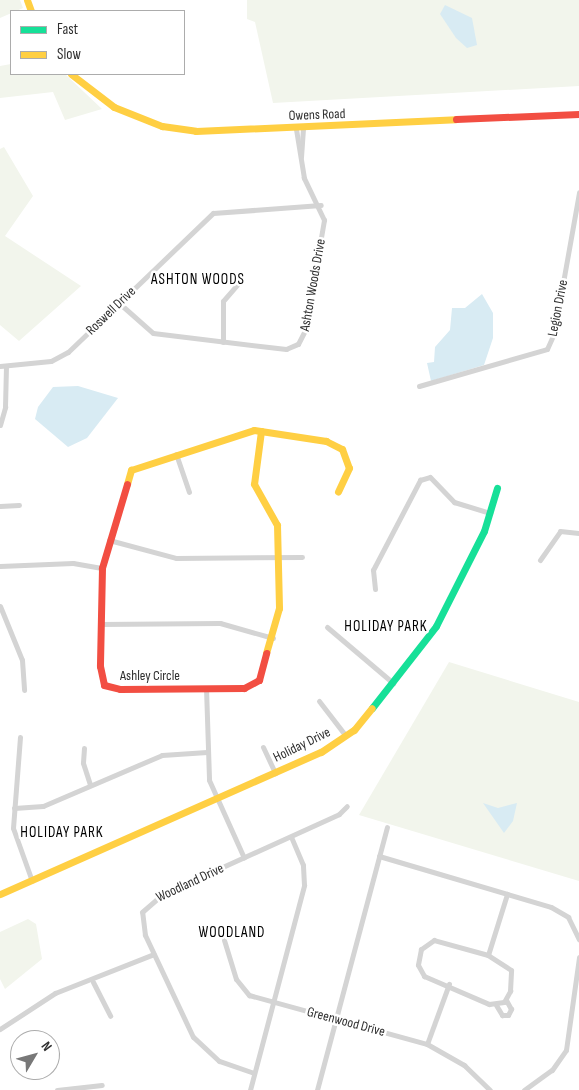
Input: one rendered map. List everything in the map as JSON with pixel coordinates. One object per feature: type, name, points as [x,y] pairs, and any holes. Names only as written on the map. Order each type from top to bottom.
[{"type":"street","name":"Owens Road","points":[[72,75],[114,107],[162,126],[196,131],[299,129],[579,114]]},
{"type":"street","name":"Ashton Woods Drive","points":[[119,303],[153,333],[286,349],[303,338],[324,220],[321,205],[304,178],[299,129]]},
{"type":"street","name":"Legion Drive","points":[[419,386],[547,349],[555,328],[579,192]]},
{"type":"street","name":"Roswell Drive","points":[[3,366],[60,357],[213,213],[321,205]]},
{"type":"street","points":[[223,342],[223,301],[238,284]]},
{"type":"street","points":[[0,425],[5,407],[3,366]]},
{"type":"street","name":"Ashley Circle","points":[[261,431],[254,484],[275,517],[279,558],[279,619],[256,685],[206,688],[120,689],[104,685],[100,624],[102,568],[131,470],[175,453],[243,432],[261,431],[326,441],[342,448],[349,468],[338,492]]},
{"type":"street","points":[[175,453],[189,492]]},
{"type":"street","points":[[375,589],[374,570],[420,480],[430,476],[454,502],[490,513]]},
{"type":"street","name":"Holiday Drive","points":[[0,894],[274,773],[346,736],[394,683],[436,626],[490,513],[497,488]]},
{"type":"street","points":[[0,506],[19,505]]},
{"type":"street","points":[[540,560],[555,534],[567,529],[579,533]]},
{"type":"street","points":[[109,540],[176,558],[302,557]]},
{"type":"street","points":[[0,566],[73,563],[102,568]]},
{"type":"street","points":[[0,606],[22,660],[24,690]]},
{"type":"street","points":[[100,624],[220,623],[273,638]]},
{"type":"street","points":[[327,627],[394,683]]},
{"type":"street","points":[[206,688],[207,752],[217,799],[244,858]]},
{"type":"street","points":[[319,701],[346,736]]},
{"type":"street","points":[[20,737],[14,808],[15,838],[32,881]]},
{"type":"street","points":[[264,747],[274,773]]},
{"type":"street","points":[[84,748],[83,763],[90,785]]},
{"type":"street","points":[[14,808],[44,806],[162,755],[207,752]]},
{"type":"street","name":"Woodland Drive","points":[[254,1073],[225,1064],[201,1047],[142,927],[147,905],[291,837],[348,806]]},
{"type":"street","points":[[317,1090],[387,827]]},
{"type":"street","points":[[250,1090],[304,885],[303,865],[291,837]]},
{"type":"street","points":[[379,856],[507,894],[560,912],[574,925],[579,940]]},
{"type":"street","points":[[488,955],[507,894]]},
{"type":"street","name":"Greenwood Drive","points":[[224,940],[242,989],[273,1003],[427,1044],[464,1065],[490,1090]]},
{"type":"street","points":[[439,940],[488,955],[511,970],[506,1000],[511,1009],[508,1015],[502,1015],[496,1005],[449,984],[420,971],[425,944],[439,940]]},
{"type":"street","points":[[0,1029],[49,996],[93,982],[154,954]]},
{"type":"street","points":[[524,1090],[552,1070],[566,1050],[579,957]]},
{"type":"street","points":[[93,982],[110,1016]]},
{"type":"street","points":[[427,1044],[449,984]]},
{"type":"street","points":[[496,1005],[506,1000]]},
{"type":"street","points":[[57,1090],[102,1085]]},
{"type":"shaded area","points":[[0,0],[20,0],[23,8],[10,10],[10,14],[0,18]]},
{"type":"shaded area","points":[[247,0],[579,0],[579,86],[273,103],[255,22],[247,19]]},
{"type":"shaded area","points":[[445,5],[472,18],[477,45],[467,48],[456,38],[440,14]]},
{"type":"shaded area","points":[[10,64],[10,75],[66,75],[102,109],[65,120],[53,92],[0,98],[0,66]]},
{"type":"shaded area","points":[[4,147],[33,196],[5,236],[81,286],[19,341],[0,325],[0,149]]},
{"type":"shaded area","points":[[482,294],[493,313],[493,338],[484,365],[431,381],[427,363],[434,362],[435,347],[450,330],[452,308],[465,308]]},
{"type":"shaded area","points":[[78,386],[118,398],[87,438],[68,447],[35,419],[38,407],[53,387]]},
{"type":"shaded area","points":[[449,662],[579,702],[579,881],[359,815]]},
{"type":"shaded area","points":[[483,803],[498,808],[517,803],[513,821],[504,833]]},
{"type":"shaded area","points":[[28,919],[36,924],[42,959],[5,989],[0,979],[0,932]]},
{"type":"traffic: fast","points":[[372,708],[436,626],[484,531],[497,488]]},
{"type":"traffic: slow","points":[[27,0],[31,10]]},
{"type":"traffic: slow","points":[[72,75],[114,107],[162,126],[196,131],[456,119]]},
{"type":"traffic: slow","points":[[127,484],[131,470],[254,430],[326,441],[342,449],[349,468],[338,492]]},
{"type":"traffic: slow","points":[[261,431],[254,484],[277,525],[279,608],[266,653]]},
{"type":"traffic: slow","points":[[0,894],[321,752],[354,730],[372,708]]},
{"type":"traffic: jam","points":[[456,119],[579,114]]},
{"type":"traffic: jam","points":[[127,484],[102,568],[100,666],[104,685],[120,689],[244,688],[259,680],[266,653]]},
{"type":"district","name":"ASHTON WOODS","points":[[198,280]]},
{"type":"district","name":"HOLIDAY PARK","points":[[386,627]]},
{"type":"district","name":"HOLIDAY PARK","points":[[62,833]]},
{"type":"district","name":"WOODLAND","points":[[232,933]]}]
